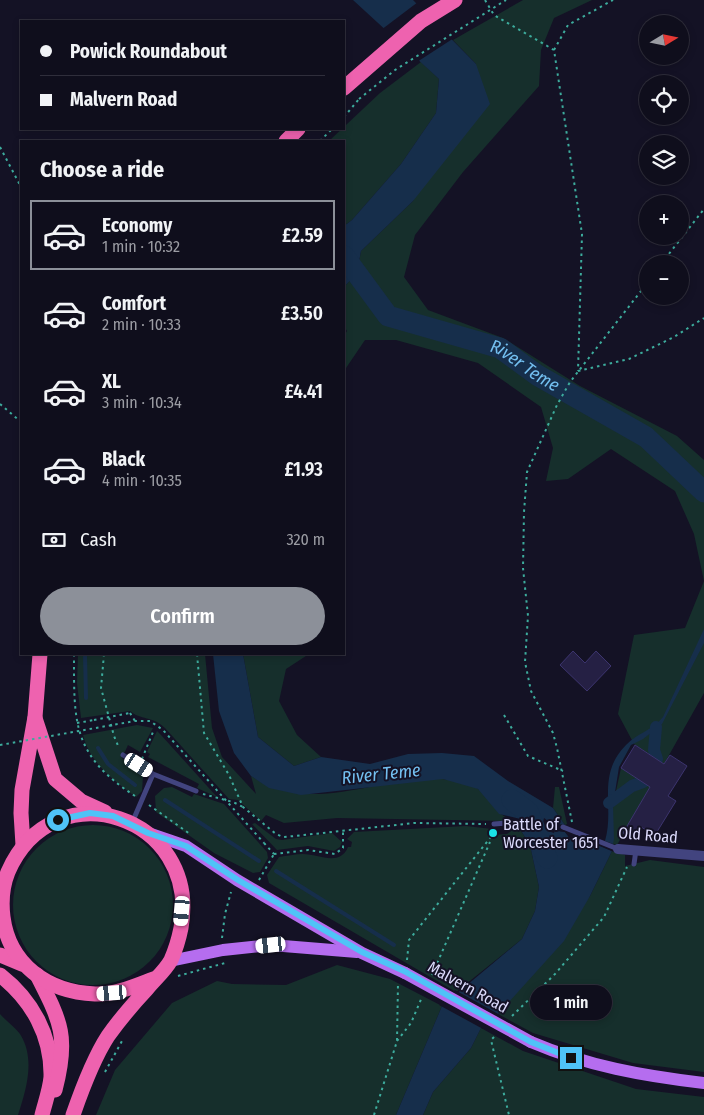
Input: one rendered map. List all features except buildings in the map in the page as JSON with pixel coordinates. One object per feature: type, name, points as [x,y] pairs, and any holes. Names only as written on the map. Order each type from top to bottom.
[{"type":"highway","points":[[346,86],[421,21],[455,0]]},
{"type":"highway","points":[[287,140],[297,130]]},
{"type":"highway","points":[[23,846],[20,813],[22,790],[35,717],[40,655]]},
{"type":"highway","points":[[35,717],[55,779],[81,801],[132,823],[148,833],[167,852],[174,865],[182,895],[181,928],[170,961],[128,1009],[107,1038],[91,1069],[74,1115]]},
{"type":"highway","points":[[23,965],[11,947],[4,925],[1,901],[2,881],[23,846],[47,826],[58,820],[90,813],[113,816]]},
{"type":"highway","points":[[0,955],[23,965],[56,986],[95,994],[112,993],[156,978]]},
{"type":"highway","points":[[0,975],[16,990],[38,1018],[45,1039],[51,1078],[42,1115]]},
{"type":"highway","points":[[37,975],[61,1026],[64,1050],[49,1115]]},
{"type":"main road","name":"Malvern Road","points":[[148,833],[186,846],[238,880],[362,952],[404,972],[531,1042],[571,1058],[612,1070],[704,1083]]},
{"type":"main road","name":"Malvern Road","points":[[170,961],[223,950],[271,945],[362,952]]},
{"type":"street","name":"Old Road","points":[[618,849],[704,856]]},
{"type":"lane","points":[[123,755],[153,774],[196,791]]},
{"type":"lane","points":[[132,823],[153,774]]},
{"type":"lane","points":[[494,824],[507,823]]},
{"type":"lane","name":"Old Road","points":[[563,827],[573,829],[601,844],[618,849]]},
{"type":"lane","points":[[634,864],[636,850]]},
{"type":"path","points":[[485,0],[494,15],[554,50]]},
{"type":"path","points":[[345,116],[359,99],[411,59],[506,0]]},
{"type":"path","points":[[578,371],[582,234],[554,50],[568,25],[605,1],[613,0]]},
{"type":"path","points":[[321,140],[331,130]]},
{"type":"path","points":[[0,147],[20,185]]},
{"type":"path","points":[[669,255],[704,209]]},
{"type":"path","points":[[573,829],[563,772],[552,733],[531,691],[525,662],[528,616],[523,568],[527,472],[556,404],[578,371],[639,293]]},
{"type":"path","points":[[578,371],[629,359],[704,318]]},
{"type":"path","points":[[0,404],[20,421]]},
{"type":"path","points":[[74,655],[77,723],[88,754],[99,769],[113,781],[141,799]]},
{"type":"path","points":[[104,655],[101,688],[114,736],[123,755]]},
{"type":"path","points":[[197,655],[204,733],[229,775],[243,807]]},
{"type":"path","points":[[77,723],[130,713],[135,721]]},
{"type":"path","points":[[504,715],[528,756],[563,772]]},
{"type":"path","points":[[0,745],[135,721],[150,721],[163,730],[274,854]]},
{"type":"path","points":[[139,765],[154,732]]},
{"type":"path","points":[[196,791],[243,807],[268,829],[283,837],[414,823],[494,824],[492,837],[430,979]]},
{"type":"path","points":[[274,854],[308,850],[336,854],[343,848],[343,830]]},
{"type":"path","points":[[374,1115],[397,1041],[398,982],[404,972],[409,940],[492,837]]},
{"type":"path","points":[[510,1018],[554,974],[604,917],[636,850]]},
{"type":"path","points":[[259,880],[274,854]]},
{"type":"path","points":[[222,939],[224,914],[232,889]]},
{"type":"path","points":[[176,976],[225,964]]},
{"type":"path","points":[[397,1041],[411,1023],[423,996]]},
{"type":"path","points":[[497,1032],[491,1040],[509,1115]]},
{"type":"path","points":[[102,1078],[125,1035]]},
{"type":"green space","points":[[523,0],[592,0],[554,18],[541,50],[539,86],[463,172],[415,235],[404,277],[428,310],[503,338],[580,386],[677,436],[704,460],[704,581],[694,534],[675,491],[611,449],[568,479],[546,481],[553,448],[541,407],[478,363],[396,340],[365,340],[345,370],[345,334],[347,331],[345,328],[345,286],[357,273],[361,251],[413,201],[476,64],[453,40]]},
{"type":"green space","points":[[421,62],[439,79],[436,113],[401,164],[352,220],[345,225],[345,140],[330,140],[341,130],[345,130],[345,126],[380,93]]},
{"type":"green space","points":[[704,581],[704,693],[664,764],[634,744],[618,714],[634,635],[685,628]]},
{"type":"green space","points":[[78,655],[205,655],[212,728],[222,757],[256,794],[251,776],[275,788],[298,793],[321,794],[416,779],[444,779],[475,787],[486,796],[499,812],[508,818],[508,821],[337,818],[284,823],[266,815],[261,821],[238,800],[229,799],[160,724],[130,711],[81,718],[77,683]]},
{"type":"green space","points":[[243,655],[307,655],[286,669],[279,701],[297,735],[321,757],[294,766],[258,737]]},
{"type":"green space","points":[[137,725],[153,728],[140,752],[128,745],[122,758],[143,776],[142,791],[136,797],[111,777],[97,762],[86,745],[83,735]]},
{"type":"green space","points":[[157,731],[217,797],[197,788],[199,784],[148,757],[150,754],[147,752]]},
{"type":"green space","points":[[621,768],[650,787],[617,845],[613,844],[613,805]]},
{"type":"green space","points":[[172,787],[192,797],[194,794],[224,804],[267,852],[268,858],[260,872],[253,873],[214,853],[156,812],[155,796],[164,788]]},
{"type":"green space","points":[[555,787],[559,787],[567,824],[565,825],[553,808]]},
{"type":"green space","points":[[255,823],[276,839],[282,840],[332,833],[342,842],[340,847],[334,851],[308,846],[277,850],[252,824]]},
{"type":"green space","points":[[85,825],[101,825],[131,834],[150,848],[167,874],[172,889],[172,921],[167,936],[150,962],[131,976],[116,982],[101,985],[85,985],[55,976],[31,956],[22,943],[16,928],[13,913],[13,897],[22,867],[42,843],[55,834],[70,828]]},
{"type":"green space","points":[[466,826],[492,829],[492,835],[507,834],[518,826],[530,845],[539,887],[535,911],[522,939],[456,992],[269,883],[267,875],[279,857],[303,854],[328,858],[340,857],[348,847],[351,847],[352,842],[347,839],[354,832]]},
{"type":"green space","points":[[612,851],[625,855],[625,866],[650,860],[704,867],[704,1072],[633,1063],[533,1033],[498,1014],[590,896]]},
{"type":"green space","points":[[337,965],[390,979],[442,1006],[396,1115],[96,1115],[115,1070],[172,1003],[217,981],[232,984],[286,985]]},
{"type":"green space","points":[[0,1014],[20,1034],[28,1054],[28,1074],[18,1115],[0,1115]]},
{"type":"green space","points":[[481,1028],[523,1051],[636,1089],[704,1097],[704,1115],[423,1115],[433,1092],[471,1048]]},
{"type":"water","points":[[353,0],[413,0],[476,64],[490,104],[413,201],[361,251],[357,273],[345,286],[345,225],[352,220],[401,164],[436,113],[439,79]]},
{"type":"water","points":[[704,629],[704,643],[662,724],[643,739],[631,745],[619,767],[613,805],[613,844],[605,841],[608,828],[608,792],[611,768],[617,756],[626,745],[654,726],[663,717]]},
{"type":"water","points":[[213,655],[243,655],[258,737],[294,766],[321,757],[370,764],[408,754],[442,753],[474,756],[508,781],[553,808],[565,825],[551,823],[544,818],[543,822],[525,817],[525,820],[499,814],[478,789],[443,779],[301,795],[269,788],[251,776],[234,753],[219,711]]},
{"type":"water","points":[[518,826],[565,832],[572,841],[581,838],[612,851],[590,896],[564,941],[498,1014],[481,1028],[471,1048],[433,1092],[423,1115],[396,1115],[442,1006],[522,939],[535,911],[539,887],[530,845]]},
{"type":"pier","points":[[418,2],[454,38],[417,62],[381,30]]},
{"type":"pier","points":[[518,824],[530,825],[535,829],[538,826],[553,830],[555,828],[566,829],[574,839],[582,836],[613,849],[614,852],[581,838],[572,841],[565,832],[555,830],[554,833],[538,828],[536,832],[529,828],[516,827]]},
{"type":"pier","points":[[455,990],[500,1015],[483,1029],[439,1005]]},
{"type":"waterway","name":"River Teme","points":[[345,257],[388,316],[500,348],[537,375],[646,437],[704,492]]},
{"type":"waterway","points":[[85,655],[86,698]]},
{"type":"waterway","points":[[656,727],[654,750],[657,759]]},
{"type":"waterway","points":[[98,748],[108,764],[135,785]]},
{"type":"waterway","points":[[609,803],[632,786],[643,782]]},
{"type":"waterway","points":[[165,800],[259,861]]},
{"type":"waterway","name":"River Teme","points":[[512,800],[528,812],[547,858]]},
{"type":"waterway","points":[[276,871],[394,945]]},
{"type":"place","name":"Battle of Worcester 1651","points":[[493,833]]},
{"type":"route","points":[[58,820],[90,813],[113,816],[132,823],[148,833],[186,846],[238,880],[362,952],[404,971],[531,1042],[571,1058]]}]
